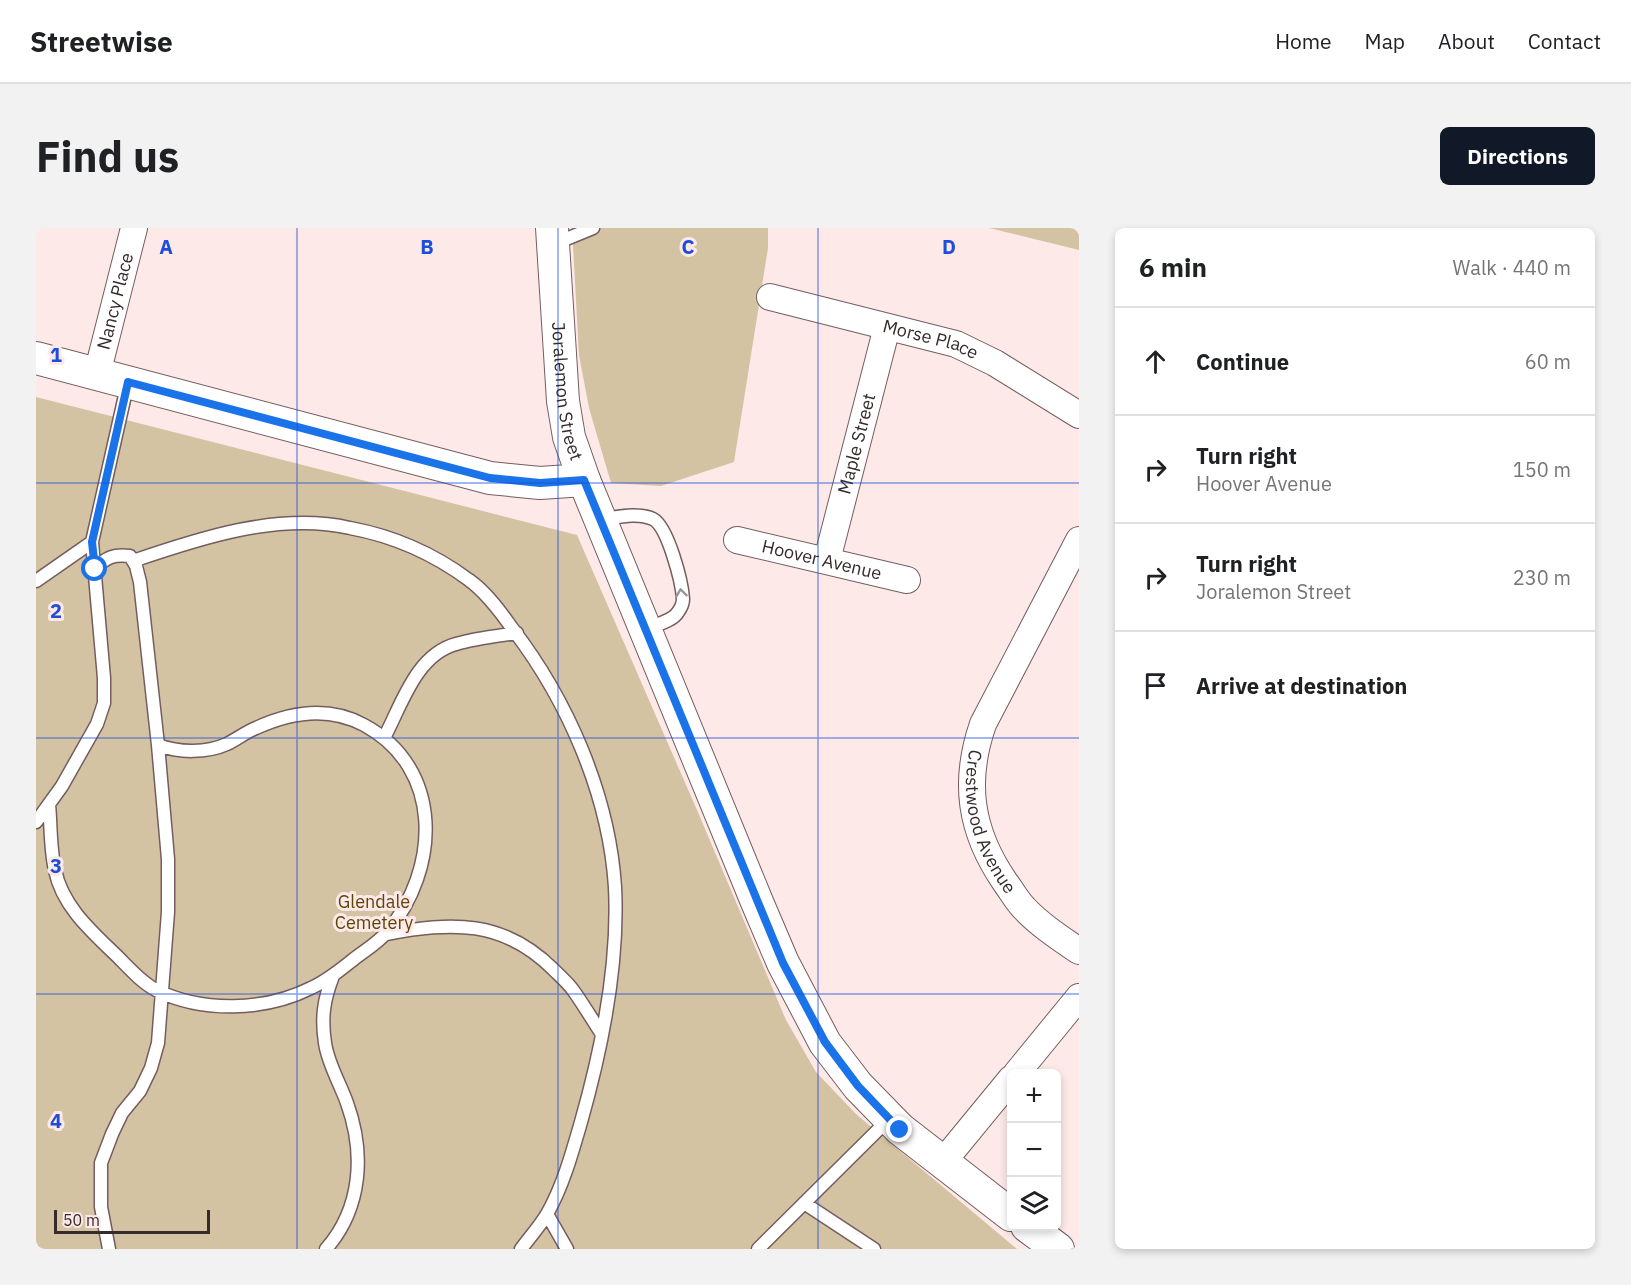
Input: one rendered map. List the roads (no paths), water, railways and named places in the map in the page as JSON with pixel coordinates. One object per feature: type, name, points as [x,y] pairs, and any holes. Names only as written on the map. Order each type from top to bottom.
[{"type":"street","name":"Nancy Place","points":[[97,374],[134,228]]},
{"type":"street","name":"Joralemon Street","points":[[553,244],[562,400],[569,437],[600,520],[783,963],[825,1042],[858,1086],[900,1130],[1007,1212]]},
{"type":"street","name":"Morse Place","points":[[770,297],[956,344],[994,363],[1079,415]]},
{"type":"street","name":"Maple Street","points":[[827,560],[887,327]]},
{"type":"street","points":[[36,358],[490,478],[540,483],[584,480]]},
{"type":"street","name":"Hoover Avenue","points":[[737,540],[907,580]]},
{"type":"street","name":"Crestwood Avenue","points":[[1079,540],[983,724],[974,755],[971,787],[972,804],[980,835],[996,869],[1023,907],[1079,951]]},
{"type":"street","points":[[1020,1069],[1079,997]]},
{"type":"street","points":[[942,1163],[1007,1084]]},
{"type":"street","points":[[1033,1231],[1058,1249]]},
{"type":"lane","points":[[553,244],[593,228]]},
{"type":"lane","points":[[36,822],[62,786],[98,724],[104,703],[104,678],[92,542],[128,382]]},
{"type":"lane","points":[[600,520],[629,516],[651,518],[660,524],[667,537],[683,602],[677,615],[645,630]]},
{"type":"lane","points":[[133,561],[219,534],[263,526],[305,524],[348,527],[415,548],[444,563],[471,581],[498,608],[531,652],[566,715],[585,759],[606,823],[615,885],[615,949],[593,1080],[569,1162],[547,1214],[521,1249]]},
{"type":"lane","points":[[36,581],[92,542]]},
{"type":"lane","points":[[95,569],[104,559],[117,555],[130,556],[140,582],[159,745],[168,859],[168,912],[158,1043],[151,1068],[140,1091],[122,1113],[101,1163],[101,1206],[109,1249]]},
{"type":"lane","points":[[384,738],[419,672],[434,655],[454,644],[517,633]]},
{"type":"lane","points":[[49,804],[55,869],[61,891],[89,929],[140,979],[162,992],[199,1003],[226,1007],[284,999],[311,989],[333,976],[386,934],[403,910],[417,878],[425,843],[426,819],[423,797],[415,777],[400,753],[384,738],[342,715],[318,712],[284,717],[253,729],[225,745],[208,749],[183,751],[159,745]]},
{"type":"lane","points":[[386,934],[444,925],[500,933],[522,945],[550,966],[572,988],[601,1033]]},
{"type":"lane","points":[[326,1249],[346,1220],[354,1200],[359,1176],[354,1126],[325,1044],[324,998],[333,976]]},
{"type":"lane","points":[[758,1249],[890,1119]]},
{"type":"lane","points":[[804,1203],[874,1249]]},
{"type":"lane","points":[[547,1214],[567,1249]]},
{"type":"park label","name":"Glendale Cemetery","points":[[374,912]]}]
